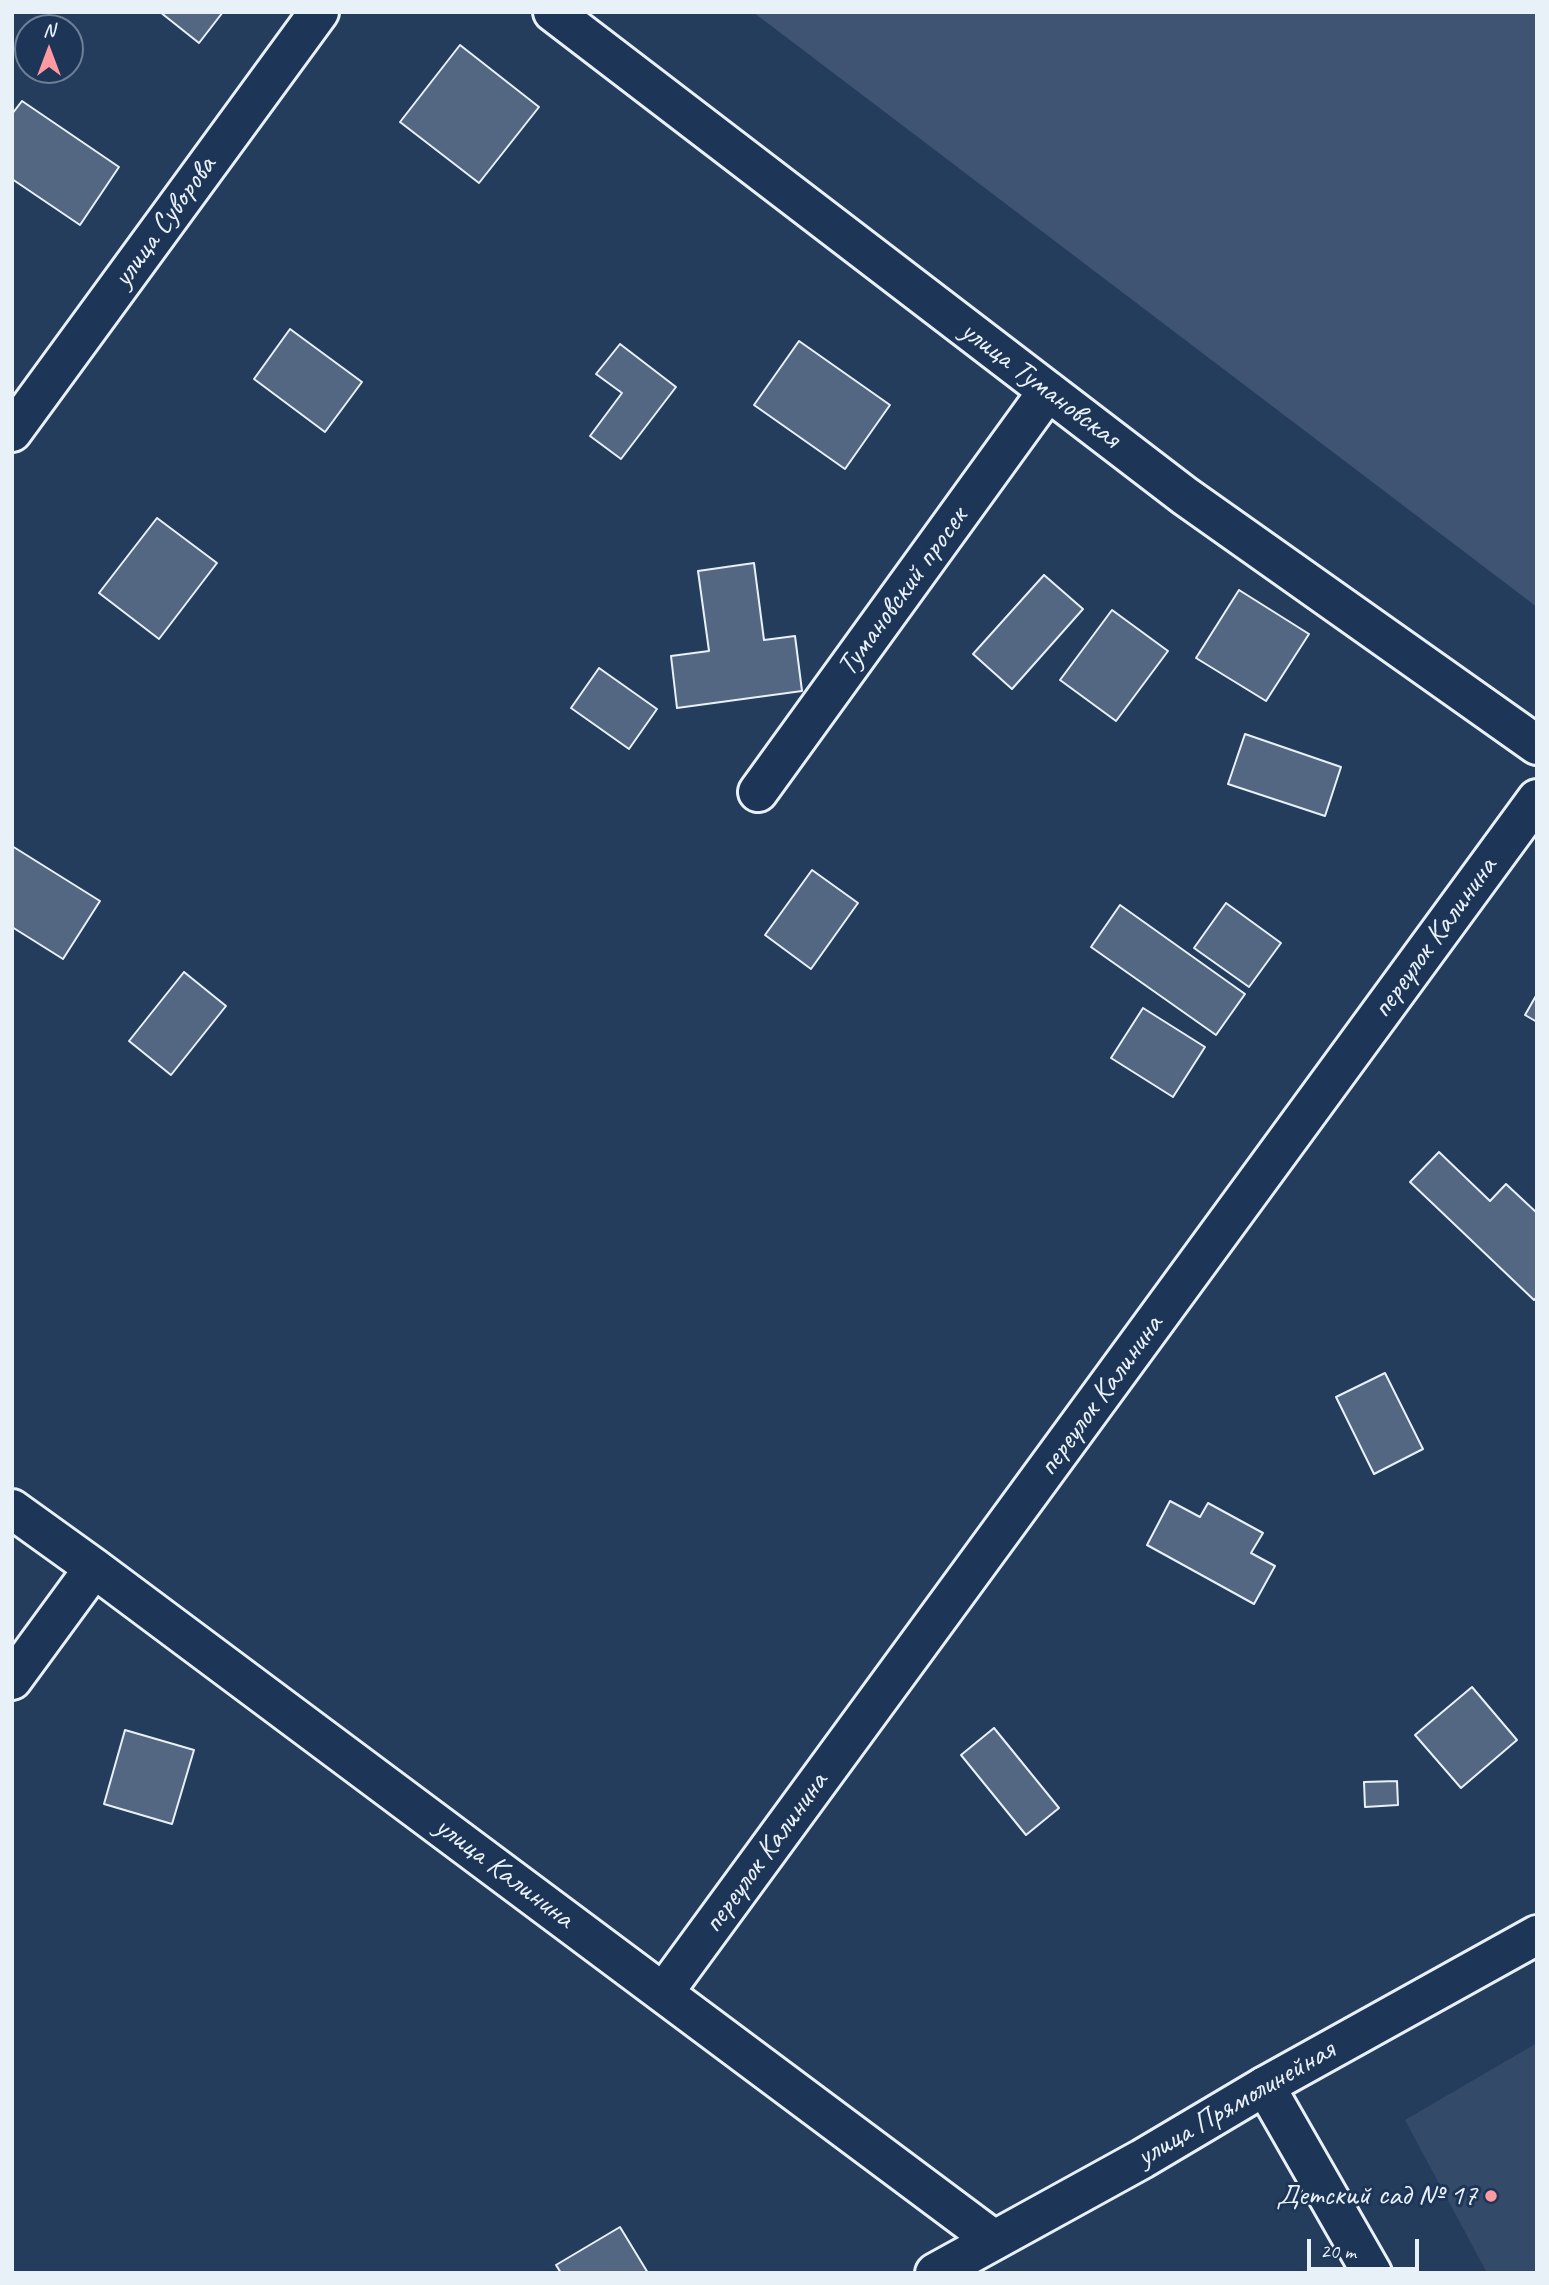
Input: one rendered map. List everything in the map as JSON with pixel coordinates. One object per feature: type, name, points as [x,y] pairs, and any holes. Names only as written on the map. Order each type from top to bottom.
[{"type":"street","name":"улица Суворова","points":[[12,432],[319,12]]},
{"type":"street","name":"улица Тумановская","points":[[553,12],[1185,496],[1537,745]]},
{"type":"street","name":"Тумановский просек","points":[[758,792],[1048,391]]},
{"type":"street","name":"переулок Калинина","points":[[664,1992],[1537,799]]},
{"type":"street","name":"улица Калинина","points":[[12,1509],[994,2240]]},
{"type":"street","points":[[12,1680],[94,1568]]},
{"type":"street","name":"улица Прямолинейная","points":[[935,2273],[1537,1936]]},
{"type":"street","points":[[1265,2086],[1372,2273]]},
{"type":"shaded area","points":[[753,12],[1537,12],[1537,607]]},
{"type":"shaded area","name":"Детский сад № 17","points":[[1537,2043],[1537,2273],[1487,2273],[1405,2120]]},
{"type":"building","points":[[160,12],[223,12],[199,43]]},
{"type":"building","points":[[460,45],[539,107],[479,183],[400,122]]},
{"type":"building","points":[[22,101],[119,167],[80,225],[12,179],[12,114]]},
{"type":"building","points":[[290,329],[362,382],[325,432],[254,379]]},
{"type":"building","points":[[799,341],[890,405],[845,469],[754,405]]},
{"type":"building","points":[[620,344],[676,387],[621,459],[590,436],[622,393],[596,374]]},
{"type":"building","points":[[157,518],[217,563],[159,639],[99,593]]},
{"type":"building","points":[[754,563],[764,640],[795,636],[802,691],[677,708],[671,656],[709,651],[698,571]]},
{"type":"building","points":[[1044,575],[1083,609],[1012,689],[973,654]]},
{"type":"building","points":[[1239,590],[1309,634],[1266,701],[1196,658]]},
{"type":"building","points":[[1112,610],[1168,651],[1116,721],[1060,680]]},
{"type":"building","points":[[599,668],[657,709],[629,749],[571,708]]},
{"type":"building","points":[[1245,734],[1341,767],[1325,816],[1228,784]]},
{"type":"building","points":[[12,846],[100,901],[63,959],[12,927]]},
{"type":"building","points":[[812,870],[858,903],[811,969],[765,935]]},
{"type":"building","points":[[1226,903],[1281,943],[1249,987],[1194,948]]},
{"type":"building","points":[[1120,905],[1245,994],[1216,1035],[1091,947]]},
{"type":"building","points":[[184,972],[226,1006],[171,1075],[129,1041]]},
{"type":"building","points":[[1537,994],[1537,1022],[1525,1015]]},
{"type":"building","points":[[1143,1008],[1205,1047],[1173,1097],[1111,1058]]},
{"type":"building","points":[[1439,1152],[1490,1201],[1506,1184],[1537,1213],[1537,1297],[1534,1300],[1410,1182]]},
{"type":"building","points":[[1385,1373],[1423,1449],[1374,1474],[1336,1397]]},
{"type":"building","points":[[1170,1501],[1200,1517],[1208,1503],[1263,1533],[1251,1553],[1275,1566],[1254,1604],[1147,1545]]},
{"type":"building","points":[[1472,1687],[1517,1740],[1461,1788],[1415,1735]]},
{"type":"building","points":[[994,1728],[1059,1808],[1026,1835],[961,1755]]},
{"type":"building","points":[[125,1730],[194,1750],[172,1824],[104,1804]]},
{"type":"building","points":[[1397,1781],[1398,1805],[1365,1807],[1364,1782]]},
{"type":"building","points":[[620,2227],[648,2273],[561,2273],[556,2265]]},
{"type":"place","name":"Детский сад № 17","points":[[1491,2196]]}]
